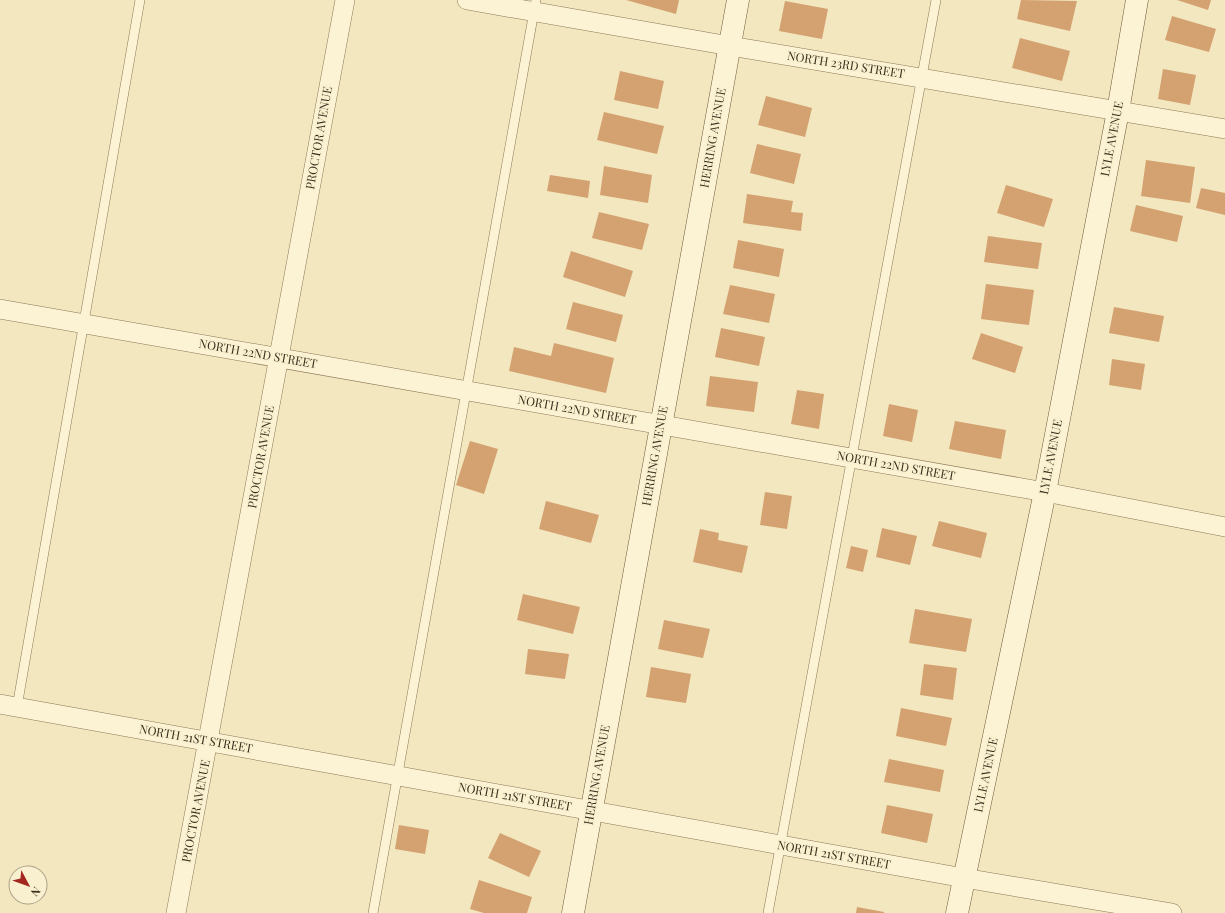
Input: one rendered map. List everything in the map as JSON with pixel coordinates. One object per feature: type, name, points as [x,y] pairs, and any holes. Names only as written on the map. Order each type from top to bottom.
[{"type":"main road","name":"HERRING AVENUE","points":[[572,913],[738,0]]},
{"type":"main road","name":"LYLE AVENUE","points":[[957,913],[1045,492],[1118,111],[1137,0]]},
{"type":"street","name":"PROCTOR AVENUE","points":[[176,913],[209,742],[345,0]]},
{"type":"street","name":"NORTH 23RD STREET","points":[[467,0],[535,6],[730,46],[1225,129]]},
{"type":"street","name":"NORTH 22ND STREET","points":[[0,309],[1045,492],[1225,527]]},
{"type":"street","name":"NORTH 21ST STREET","points":[[8,705],[964,878],[1172,913]]},
{"type":"lane","points":[[8,705],[84,324],[140,0]]},
{"type":"lane","points":[[768,913],[851,458],[923,78],[936,0]]},
{"type":"lane","points":[[373,913],[535,6]]},
{"type":"building","points":[[626,0],[679,0],[676,14]]},
{"type":"building","points":[[1021,0],[1077,1],[1070,31],[1017,19]]},
{"type":"building","points":[[1177,0],[1211,0],[1208,10]]},
{"type":"building","points":[[785,1],[828,9],[822,39],[779,31]]},
{"type":"building","points":[[1172,16],[1216,29],[1209,52],[1165,40]]},
{"type":"building","points":[[1020,38],[1070,51],[1062,81],[1012,68]]},
{"type":"building","points":[[1163,69],[1196,75],[1190,105],[1158,99]]},
{"type":"building","points":[[620,71],[664,81],[658,109],[614,100]]},
{"type":"building","points":[[766,96],[812,108],[805,137],[758,125]]},
{"type":"building","points":[[604,112],[664,126],[657,154],[597,140]]},
{"type":"building","points":[[757,144],[801,154],[794,184],[750,173]]},
{"type":"building","points":[[1146,160],[1195,167],[1190,203],[1141,196]]},
{"type":"building","points":[[604,166],[652,175],[648,203],[600,195]]},
{"type":"building","points":[[550,175],[590,181],[588,198],[547,191]]},
{"type":"building","points":[[1006,185],[1053,199],[1044,227],[997,213]]},
{"type":"building","points":[[1201,188],[1225,193],[1225,215],[1196,208]]},
{"type":"building","points":[[747,194],[793,201],[791,212],[803,213],[801,231],[743,223]]},
{"type":"building","points":[[1136,205],[1183,216],[1177,242],[1130,231]]},
{"type":"building","points":[[599,212],[649,224],[642,250],[592,238]]},
{"type":"building","points":[[988,236],[1042,243],[1038,269],[984,262]]},
{"type":"building","points":[[738,240],[784,249],[779,277],[733,268]]},
{"type":"building","points":[[571,251],[633,271],[625,297],[563,277]]},
{"type":"building","points":[[986,284],[1034,290],[1029,325],[981,319]]},
{"type":"building","points":[[730,285],[775,294],[769,323],[723,314]]},
{"type":"building","points":[[573,302],[623,315],[616,342],[566,329]]},
{"type":"building","points":[[1114,307],[1164,316],[1159,342],[1109,333]]},
{"type":"building","points":[[721,328],[765,337],[759,366],[715,357]]},
{"type":"building","points":[[981,333],[1023,347],[1015,373],[972,359]]},
{"type":"building","points":[[554,343],[614,358],[606,393],[509,371],[514,347],[551,356]]},
{"type":"building","points":[[1112,359],[1145,364],[1141,390],[1109,385]]},
{"type":"building","points":[[710,376],[758,382],[754,412],[706,406]]},
{"type":"building","points":[[797,390],[824,394],[819,429],[791,424]]},
{"type":"building","points":[[889,404],[918,410],[912,442],[883,436]]},
{"type":"building","points":[[955,421],[1006,430],[1001,459],[949,449]]},
{"type":"building","points":[[470,441],[498,449],[484,494],[456,485]]},
{"type":"building","points":[[765,492],[792,496],[787,529],[760,525]]},
{"type":"building","points":[[546,501],[599,515],[591,543],[539,529]]},
{"type":"building","points":[[939,521],[987,533],[981,558],[932,546]]},
{"type":"building","points":[[882,528],[917,536],[910,565],[876,557]]},
{"type":"building","points":[[700,529],[719,533],[718,540],[748,546],[742,573],[693,562]]},
{"type":"building","points":[[851,546],[868,550],[863,572],[846,568]]},
{"type":"building","points":[[523,594],[580,607],[573,634],[517,620]]},
{"type":"building","points":[[915,609],[972,619],[966,652],[909,643]]},
{"type":"building","points":[[664,620],[710,629],[703,658],[658,649]]},
{"type":"building","points":[[528,649],[569,654],[565,679],[525,674]]},
{"type":"building","points":[[924,664],[957,668],[953,700],[920,695]]},
{"type":"building","points":[[651,667],[691,674],[686,703],[646,697]]},
{"type":"building","points":[[901,708],[952,718],[946,746],[896,736]]},
{"type":"building","points":[[889,759],[944,770],[940,792],[884,782]]},
{"type":"building","points":[[887,805],[933,814],[927,843],[881,833]]},
{"type":"building","points":[[399,825],[429,830],[425,854],[395,849]]},
{"type":"building","points":[[500,833],[541,851],[529,877],[488,858]]},
{"type":"building","points":[[479,880],[532,897],[527,913],[484,913],[470,909]]},
{"type":"building","points":[[857,907],[884,912],[884,913],[856,913]]}]
